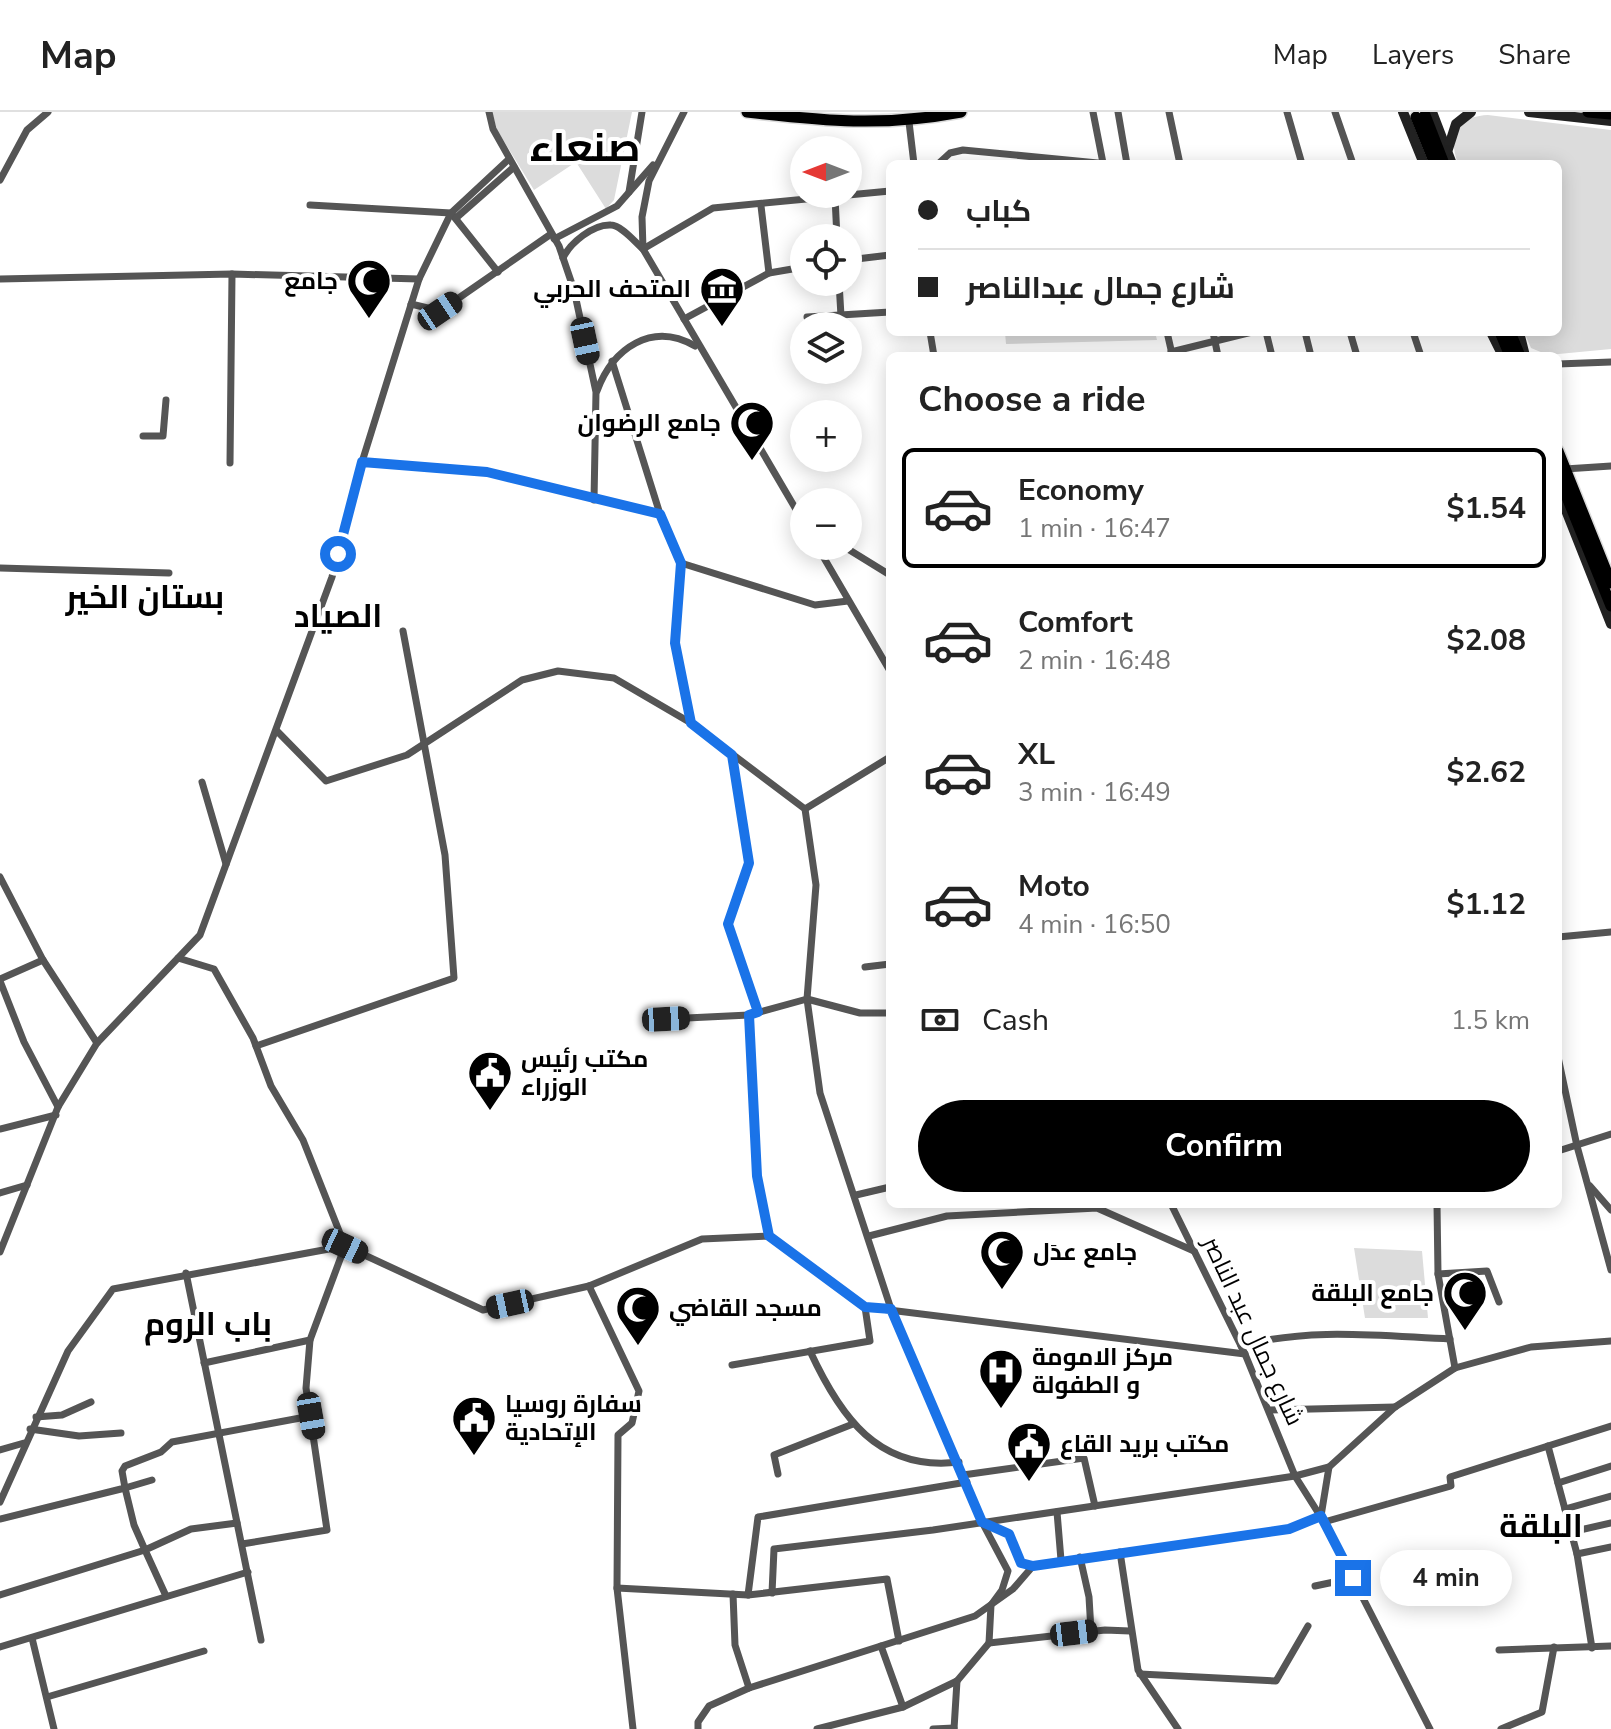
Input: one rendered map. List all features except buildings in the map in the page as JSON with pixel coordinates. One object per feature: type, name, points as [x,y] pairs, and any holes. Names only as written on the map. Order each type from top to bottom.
[{"type":"main road","points":[[747,112],[839,122],[909,122],[961,112]]},
{"type":"main road","points":[[1403,112],[1422,160]]},
{"type":"main road","points":[[1448,160],[1450,134],[1471,112]]},
{"type":"main road","points":[[1529,112],[1611,121]]},
{"type":"main road","points":[[1588,112],[1611,114]]},
{"type":"main road","points":[[1424,114],[1447,160]]},
{"type":"main road","points":[[1424,114],[1434,160]]},
{"type":"main road","points":[[1562,472],[1606,558],[1611,583]]},
{"type":"main road","points":[[1562,472],[1611,606]]},
{"type":"main road","points":[[1562,500],[1611,624]]},
{"type":"street","points":[[0,180],[27,130],[48,112]]},
{"type":"street","points":[[489,112],[509,159],[553,236],[574,290],[596,392],[594,500]]},
{"type":"street","points":[[629,195],[642,112]]},
{"type":"street","points":[[643,249],[645,193],[684,112]]},
{"type":"street","points":[[1093,112],[1105,160]]},
{"type":"street","points":[[1118,112],[1126,160]]},
{"type":"street","points":[[1169,112],[1179,160]]},
{"type":"street","points":[[1287,112],[1301,160]]},
{"type":"street","points":[[1335,112],[1352,160]]},
{"type":"street","points":[[909,122],[914,160]]},
{"type":"street","points":[[942,160],[950,153],[963,150],[1065,160]]},
{"type":"street","points":[[411,304],[440,311],[553,236],[610,210],[629,195],[661,156]]},
{"type":"street","points":[[0,1252],[57,1111],[97,1043],[200,935],[332,577],[362,462],[419,279],[454,215],[509,159]]},
{"type":"street","points":[[310,205],[454,215],[514,167]]},
{"type":"street","points":[[862,194],[886,191]]},
{"type":"street","points":[[643,249],[713,208],[790,202]]},
{"type":"street","points":[[761,206],[769,273]]},
{"type":"street","points":[[454,215],[498,272]]},
{"type":"street","points":[[563,258],[578,239],[611,225],[643,249],[697,347],[790,500]]},
{"type":"street","points":[[862,258],[886,255]]},
{"type":"street","points":[[684,319],[769,273],[790,269]]},
{"type":"street","points":[[0,279],[232,274],[419,279]]},
{"type":"street","points":[[230,463],[232,274]]},
{"type":"street","points":[[862,314],[886,312]]},
{"type":"street","points":[[596,392],[619,352],[652,338],[676,335],[697,347]]},
{"type":"street","points":[[1214,336],[1217,352]]},
{"type":"street","points":[[1179,352],[1237,336]]},
{"type":"street","points":[[612,361],[660,514],[681,563],[675,643],[691,723]]},
{"type":"street","points":[[1562,364],[1611,362]]},
{"type":"street","points":[[143,436],[163,436],[166,400]]},
{"type":"street","points":[[362,462],[487,472],[660,514]]},
{"type":"street","points":[[1562,472],[1611,466]]},
{"type":"street","points":[[862,557],[886,572]]},
{"type":"street","points":[[825,560],[886,664]]},
{"type":"street","points":[[681,563],[815,605],[848,601]]},
{"type":"street","points":[[0,568],[169,573]]},
{"type":"street","points":[[256,1046],[454,978],[445,855],[403,631]]},
{"type":"street","points":[[277,731],[326,781],[407,755],[522,680],[558,671],[614,678],[691,723],[805,809],[816,885],[807,999],[820,1093],[891,1309],[959,1462],[982,1522],[1008,1571],[1002,1590],[991,1605],[989,1643],[957,1681],[903,1707],[817,1729]]},
{"type":"street","points":[[732,755],[749,863],[728,924],[758,1012]]},
{"type":"street","points":[[805,809],[886,759]]},
{"type":"street","points":[[202,782],[226,866]]},
{"type":"street","points":[[0,877],[43,960],[97,1043]]},
{"type":"street","points":[[1562,937],[1611,932]]},
{"type":"street","points":[[178,958],[214,969],[256,1046],[271,1086],[303,1140],[345,1246],[310,1340],[306,1388],[327,1530],[242,1544]]},
{"type":"street","points":[[43,960],[0,980],[24,1042],[57,1111]]},
{"type":"street","points":[[865,967],[886,964]]},
{"type":"street","points":[[666,1019],[749,1015],[807,999],[860,1013],[886,1013]]},
{"type":"street","points":[[749,1015],[757,1176],[769,1236]]},
{"type":"street","points":[[1562,1088],[1611,1270]]},
{"type":"street","points":[[0,1129],[57,1111]]},
{"type":"street","points":[[1562,1150],[1611,1134]]},
{"type":"street","points":[[1586,1181],[1611,1210]]},
{"type":"street","points":[[0,1193],[27,1185]]},
{"type":"street","points":[[856,1195],[886,1188]]},
{"type":"street","points":[[869,1236],[947,1216],[1097,1208],[1194,1251]]},
{"type":"street","name":"شارع جمال عبد الناصر","points":[[1173,1208],[1245,1354],[1295,1476],[1322,1519],[1430,1729]]},
{"type":"street","points":[[1437,1208],[1438,1274],[1455,1368]]},
{"type":"street","points":[[1605,1239],[1611,1231]]},
{"type":"street","points":[[0,1502],[30,1429],[68,1351],[113,1289],[186,1273],[345,1246],[483,1310],[589,1286],[702,1239],[769,1236],[865,1307],[1245,1354]]},
{"type":"street","points":[[1438,1274],[1487,1271],[1499,1302]]},
{"type":"street","points":[[186,1273],[261,1640]]},
{"type":"street","points":[[589,1286],[639,1391],[632,1423],[618,1435],[617,1588],[633,1729]]},
{"type":"street","points":[[732,1365],[870,1341],[865,1307]]},
{"type":"street","points":[[1241,1346],[1288,1336],[1349,1334],[1450,1339]]},
{"type":"street","points":[[204,1363],[310,1340]]},
{"type":"street","points":[[772,1593],[774,1549],[1057,1512],[1295,1476],[1329,1467],[1395,1407],[1455,1368],[1531,1347],[1611,1341]]},
{"type":"street","points":[[810,1351],[837,1405],[853,1424],[889,1453],[936,1465],[959,1462]]},
{"type":"street","points":[[36,1417],[62,1415],[91,1402]]},
{"type":"street","points":[[1269,1410],[1395,1407]]},
{"type":"street","points":[[166,1596],[137,1534],[122,1471],[125,1466],[161,1452],[172,1442],[311,1416]]},
{"type":"street","points":[[778,1474],[774,1455],[853,1424]]},
{"type":"street","points":[[982,1522],[1009,1534],[1021,1563],[1033,1566],[1289,1529],[1451,1486],[1450,1477],[1611,1426]]},
{"type":"street","points":[[30,1429],[79,1436],[121,1433]]},
{"type":"street","points":[[0,1450],[24,1443]]},
{"type":"street","points":[[1548,1446],[1577,1554],[1592,1648]]},
{"type":"street","points":[[748,1595],[758,1517],[1084,1458],[1095,1506]]},
{"type":"street","points":[[1558,1483],[1611,1466]]},
{"type":"street","points":[[1322,1519],[1329,1467]]},
{"type":"street","points":[[0,1519],[152,1480]]},
{"type":"street","points":[[1565,1509],[1611,1496]]},
{"type":"street","points":[[1057,1512],[1061,1560]]},
{"type":"street","points":[[0,1595],[145,1550],[191,1529],[237,1523]]},
{"type":"street","points":[[1571,1532],[1611,1523]]},
{"type":"street","points":[[1577,1554],[1611,1547]]},
{"type":"street","points":[[1120,1552],[1130,1631],[1140,1674],[1178,1729]]},
{"type":"street","points":[[1080,1557],[1089,1597],[1091,1631]]},
{"type":"street","points":[[698,1729],[698,1722],[709,1706],[749,1688],[975,1616],[1013,1589],[1033,1566]]},
{"type":"street","points":[[0,1647],[248,1572]]},
{"type":"street","points":[[1315,1586],[1353,1578]]},
{"type":"street","points":[[617,1588],[748,1595],[887,1579],[899,1641]]},
{"type":"street","points":[[733,1594],[735,1645],[749,1688]]},
{"type":"street","points":[[1140,1674],[1276,1681],[1308,1626]]},
{"type":"street","points":[[989,1643],[1091,1631],[1130,1631]]},
{"type":"street","points":[[32,1638],[54,1729]]},
{"type":"street","points":[[881,1646],[903,1707]]},
{"type":"street","points":[[1499,1650],[1611,1646]]},
{"type":"street","points":[[1501,1729],[1542,1712],[1554,1647]]},
{"type":"street","points":[[47,1697],[204,1651]]},
{"type":"street","points":[[933,1729],[954,1728],[957,1681]]},
{"type":"shaded area","points":[[492,112],[632,112],[614,200],[606,209],[576,162],[534,190],[497,130]]},
{"type":"shaded area","points":[[1477,116],[1611,130],[1611,349],[1562,354],[1531,348],[1526,336],[1562,336],[1562,160],[1457,160],[1456,129]]},
{"type":"shaded area","points":[[1005,336],[1156,336],[1157,340],[1006,344]]},
{"type":"shaded area","points":[[1354,1248],[1422,1251],[1428,1318],[1365,1318]]},
{"type":"place","name":"جامع","points":[[369,320]]},
{"type":"place","name":"المتحف الحربي","points":[[722,328]]},
{"type":"place","name":"جامع الرضوان","points":[[752,462]]},
{"type":"place","name":"مكتب رئيس الوزراء","points":[[490,1112]]},
{"type":"place","name":"جامع عدَل","points":[[1002,1291]]},
{"type":"place","name":"جامع البلقة","points":[[1465,1332]]},
{"type":"place","name":"مسجد القاضي","points":[[638,1347]]},
{"type":"place","name":"مركز الامومة و الطفولة","points":[[1001,1410]]},
{"type":"place","name":"سفارة روسيا الإتحادية","points":[[474,1457]]},
{"type":"place","name":"مكتب بريد القاع","points":[[1029,1483]]},
{"type":"district","name":"صنعاء","points":[[585,148]]},
{"type":"district","name":"بستان الخير","points":[[145,597]]},
{"type":"district","name":"الصياد","points":[[338,616]]},
{"type":"district","name":"باب الروم","points":[[208,1324]]},
{"type":"district","name":"البلقة","points":[[1541,1526]]},
{"type":"route","points":[[338,554],[362,462],[487,472],[660,514],[681,563],[675,643],[691,723],[732,755],[749,863],[733,901],[728,924],[758,1012],[749,1015],[757,1176],[769,1236],[865,1307],[891,1309],[959,1462],[982,1522],[1009,1534],[1021,1563],[1033,1566],[1289,1529],[1321,1516],[1353,1578]]}]
